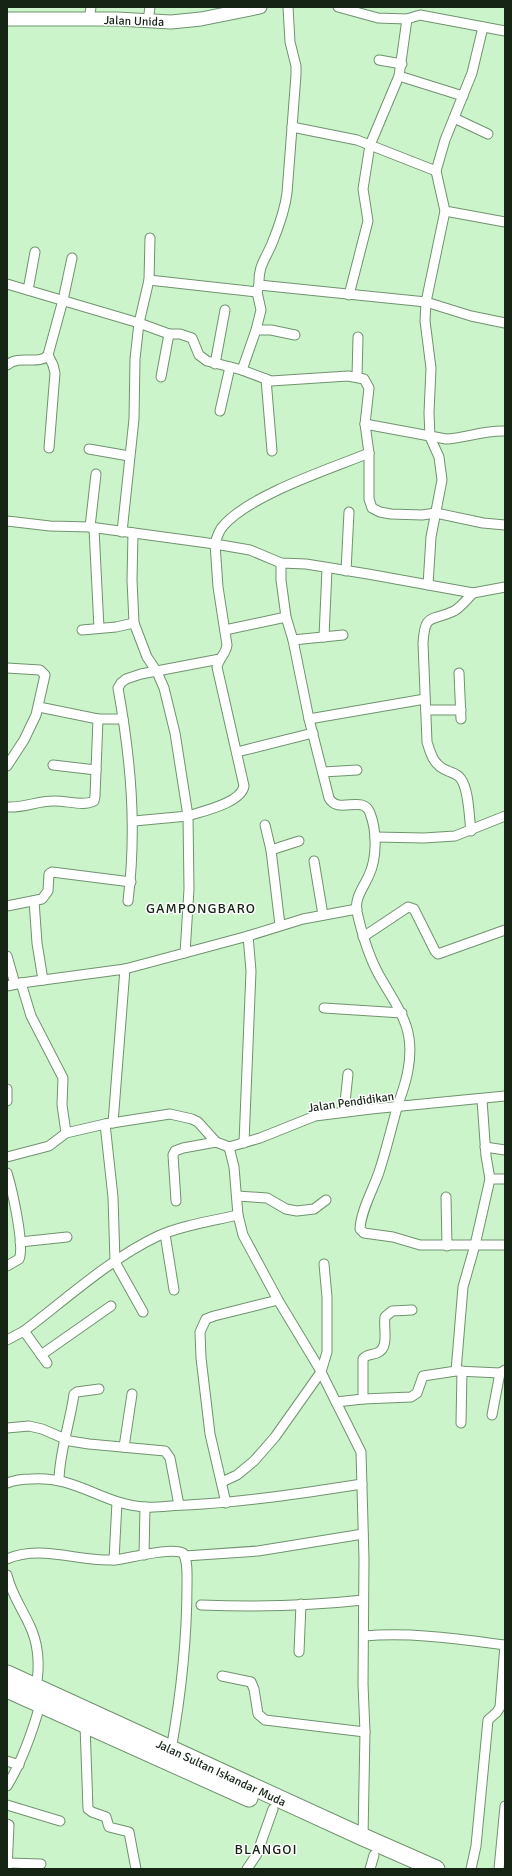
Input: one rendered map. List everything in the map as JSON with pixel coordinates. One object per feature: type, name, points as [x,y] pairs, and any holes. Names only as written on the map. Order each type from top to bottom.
[{"type":"highway","name":"Jalan Sultan Iskandar Muda","points":[[7,1674],[171,1750],[436,1869]]},
{"type":"highway","name":"Jalan Sultan Iskandar Muda","points":[[7,1689],[273,1809],[372,1862],[408,1869]]},
{"type":"street","points":[[148,21],[150,7]]},
{"type":"street","name":"Jalan Unida","points":[[7,19],[90,13],[117,19],[171,22],[201,19],[260,7]]},
{"type":"street","points":[[242,370],[256,330],[261,310],[258,288],[260,266],[272,243],[285,205],[296,71],[290,42],[288,7]]},
{"type":"street","points":[[338,7],[378,18],[407,19],[420,15],[505,31]]},
{"type":"street","points":[[349,295],[368,221],[363,188],[370,145],[399,76],[402,64],[407,19]]},
{"type":"street","points":[[428,585],[432,537],[441,488],[441,468],[430,437],[429,413],[431,368],[425,322],[426,302],[445,211],[436,171],[445,140],[464,96],[472,72],[483,27]]},
{"type":"street","points":[[379,60],[402,64]]},
{"type":"street","points":[[399,76],[464,96]]},
{"type":"street","points":[[454,118],[488,134]]},
{"type":"street","points":[[292,127],[338,135],[370,145],[436,171]]},
{"type":"street","points":[[445,211],[504,220]]},
{"type":"street","points":[[122,532],[135,398],[133,372],[139,323],[149,280],[150,238]]},
{"type":"street","points":[[28,290],[35,252]]},
{"type":"street","points":[[7,365],[17,359],[41,360],[48,355],[63,300],[72,258]]},
{"type":"street","points":[[149,280],[426,302],[471,316],[505,323]]},
{"type":"street","points":[[7,284],[139,323],[169,334],[189,336],[194,342],[199,355],[215,364],[242,370],[266,379],[279,381],[348,376],[364,379],[369,388],[365,424],[369,453],[369,499],[372,508],[380,512],[391,514],[422,515],[436,513],[483,523],[505,525]]},
{"type":"street","points":[[215,364],[225,310]]},
{"type":"street","points":[[256,330],[271,330],[295,335]]},
{"type":"street","points":[[161,377],[169,334]]},
{"type":"street","points":[[357,377],[358,337]]},
{"type":"street","points":[[48,355],[54,365],[55,373],[50,448]]},
{"type":"street","points":[[220,412],[230,367]]},
{"type":"street","points":[[266,379],[272,451]]},
{"type":"street","points":[[365,424],[446,439],[457,439],[476,433],[505,432]]},
{"type":"street","points":[[89,449],[129,456]]},
{"type":"street","points":[[134,821],[188,816],[231,800],[243,791],[244,778],[218,670],[220,659],[226,652],[218,587],[215,544],[220,530],[227,522],[254,502],[274,492],[369,453]]},
{"type":"street","points":[[96,474],[92,528],[99,628]]},
{"type":"street","points":[[346,571],[349,512]]},
{"type":"street","points":[[7,521],[50,526],[92,528],[215,544],[254,551],[281,563],[306,564],[327,569],[473,593],[505,587]]},
{"type":"street","points":[[133,533],[132,580],[134,623],[148,657],[164,688],[175,733],[188,816],[189,889],[185,953]]},
{"type":"street","points":[[281,563],[281,580],[286,616],[293,640],[313,733],[330,798],[333,803],[341,806],[363,805],[369,810],[375,836],[371,870],[362,888],[357,909],[363,937],[379,974],[402,1013],[407,1027],[409,1061],[379,1171],[368,1200],[360,1229],[364,1233],[392,1237],[420,1245],[505,1245]]},
{"type":"street","points":[[324,637],[327,569]]},
{"type":"street","points":[[471,831],[466,794],[462,779],[458,775],[444,770],[437,765],[431,757],[428,742],[425,699],[424,643],[425,625],[434,618],[458,609],[473,593]]},
{"type":"street","points":[[224,630],[286,616]]},
{"type":"street","points":[[82,630],[116,627],[134,623]]},
{"type":"street","points":[[293,640],[343,635]]},
{"type":"street","points":[[128,901],[134,852],[134,821],[126,739],[118,688],[121,683],[141,674],[220,659]]},
{"type":"street","points":[[7,668],[40,670],[44,672],[44,682],[39,707],[24,740],[7,766]]},
{"type":"street","points":[[426,710],[461,715],[459,673]]},
{"type":"street","points":[[310,719],[425,699]]},
{"type":"street","points":[[39,707],[98,719],[123,719]]},
{"type":"street","points":[[7,807],[26,806],[54,801],[91,802],[95,796],[98,719]]},
{"type":"street","points":[[237,752],[313,733]]},
{"type":"street","points":[[53,765],[96,770]]},
{"type":"street","points":[[323,772],[358,770]]},
{"type":"street","points":[[375,836],[424,838],[455,836],[471,831],[505,816]]},
{"type":"street","points":[[265,825],[271,850],[280,925]]},
{"type":"street","points":[[271,850],[299,841]]},
{"type":"street","points":[[314,861],[323,915]]},
{"type":"street","points":[[7,906],[42,900],[46,895],[49,874],[52,872],[131,882]]},
{"type":"street","points":[[34,901],[37,943],[43,980]]},
{"type":"street","points":[[363,937],[408,907],[414,909],[434,952],[438,954],[505,930]]},
{"type":"street","points":[[14,984],[125,969],[248,936],[280,925],[357,909]]},
{"type":"street","points":[[244,1143],[251,971],[248,936]]},
{"type":"street","points":[[7,956],[14,984],[62,1078],[62,1105],[66,1133]]},
{"type":"street","points":[[125,969],[109,1123],[115,1262],[143,1312]]},
{"type":"street","points":[[324,1008],[402,1013]]},
{"type":"street","points":[[344,1112],[348,1074]]},
{"type":"street","points":[[7,1089],[7,1101]]},
{"type":"street","name":"Jalan Pendidikan","points":[[229,1147],[244,1143],[315,1116],[344,1112],[482,1100],[505,1096]]},
{"type":"street","points":[[461,1423],[459,1371],[463,1287],[475,1245],[490,1179],[485,1147],[482,1100]]},
{"type":"street","points":[[7,1157],[49,1146],[66,1133],[109,1123],[170,1114],[182,1116],[198,1122],[216,1142],[229,1147],[233,1163],[238,1215],[243,1235],[278,1300],[304,1340],[322,1372],[361,1452],[364,1600],[363,1684],[365,1732],[363,1837]]},
{"type":"street","points":[[176,1201],[173,1155],[175,1151],[183,1148],[216,1142]]},
{"type":"street","points":[[485,1147],[505,1150]]},
{"type":"street","points":[[7,1173],[14,1200],[20,1242],[20,1258],[7,1266]]},
{"type":"street","points":[[490,1179],[505,1179]]},
{"type":"street","points":[[237,1196],[267,1198],[286,1209],[297,1211],[314,1210],[326,1200]]},
{"type":"street","points":[[446,1197],[447,1246]]},
{"type":"street","points":[[7,1340],[24,1331],[115,1262],[165,1234],[238,1215]]},
{"type":"street","points":[[165,1234],[174,1290]]},
{"type":"street","points":[[20,1242],[67,1237]]},
{"type":"street","points":[[222,1482],[237,1476],[254,1461],[275,1437],[322,1372],[326,1357],[328,1322],[324,1264]]},
{"type":"street","points":[[226,1503],[210,1434],[200,1342],[202,1326],[206,1319],[214,1316],[278,1300]]},
{"type":"street","points":[[24,1331],[44,1359],[111,1306]]},
{"type":"street","points":[[363,1398],[363,1359],[367,1355],[377,1353],[383,1349],[385,1342],[385,1317],[392,1311],[412,1310]]},
{"type":"street","points":[[336,1402],[363,1398],[411,1397],[416,1393],[422,1376],[459,1371],[502,1371],[492,1415]]},
{"type":"street","points":[[58,1479],[60,1458],[75,1393],[99,1389]]},
{"type":"street","points":[[124,1447],[132,1394]]},
{"type":"street","points":[[7,1428],[29,1426],[42,1429],[65,1439],[89,1444],[164,1451],[168,1453],[170,1458],[177,1488],[179,1505]]},
{"type":"street","points":[[7,1483],[14,1480],[58,1479],[117,1502],[144,1507],[226,1503],[362,1484]]},
{"type":"street","points":[[114,1560],[117,1502]]},
{"type":"street","points":[[144,1507],[144,1555]]},
{"type":"street","points":[[7,1559],[24,1553],[114,1560],[179,1551],[185,1556],[258,1551],[363,1534]]},
{"type":"street","points":[[171,1750],[180,1696],[184,1651],[187,1605],[185,1556]]},
{"type":"street","points":[[7,1575],[14,1597],[35,1638],[39,1663],[36,1688]]},
{"type":"street","points":[[200,1605],[253,1607],[364,1600]]},
{"type":"street","points":[[299,1652],[301,1604]]},
{"type":"street","points":[[364,1636],[388,1634],[418,1635],[505,1645],[500,1707],[488,1720],[476,1846],[471,1869]]},
{"type":"street","points":[[222,1676],[251,1682],[254,1689],[258,1714],[266,1720],[365,1732]]},
{"type":"street","points":[[7,1786],[19,1766],[29,1742],[40,1705]]},
{"type":"street","points":[[85,1725],[88,1809],[106,1817],[110,1827],[129,1832],[136,1869]]},
{"type":"street","points":[[7,1761],[19,1766]]},
{"type":"street","points":[[7,1805],[60,1821]]},
{"type":"street","points":[[499,1869],[505,1806]]},
{"type":"street","points":[[247,1869],[257,1854],[273,1809]]},
{"type":"street","points":[[7,1824],[9,1825],[7,1869]]},
{"type":"street","points":[[8,1863],[41,1864]]},
{"type":"district","name":"GAMPONGBARO","points":[[201,908]]},
{"type":"district","name":"BLANGOI","points":[[266,1849]]}]
